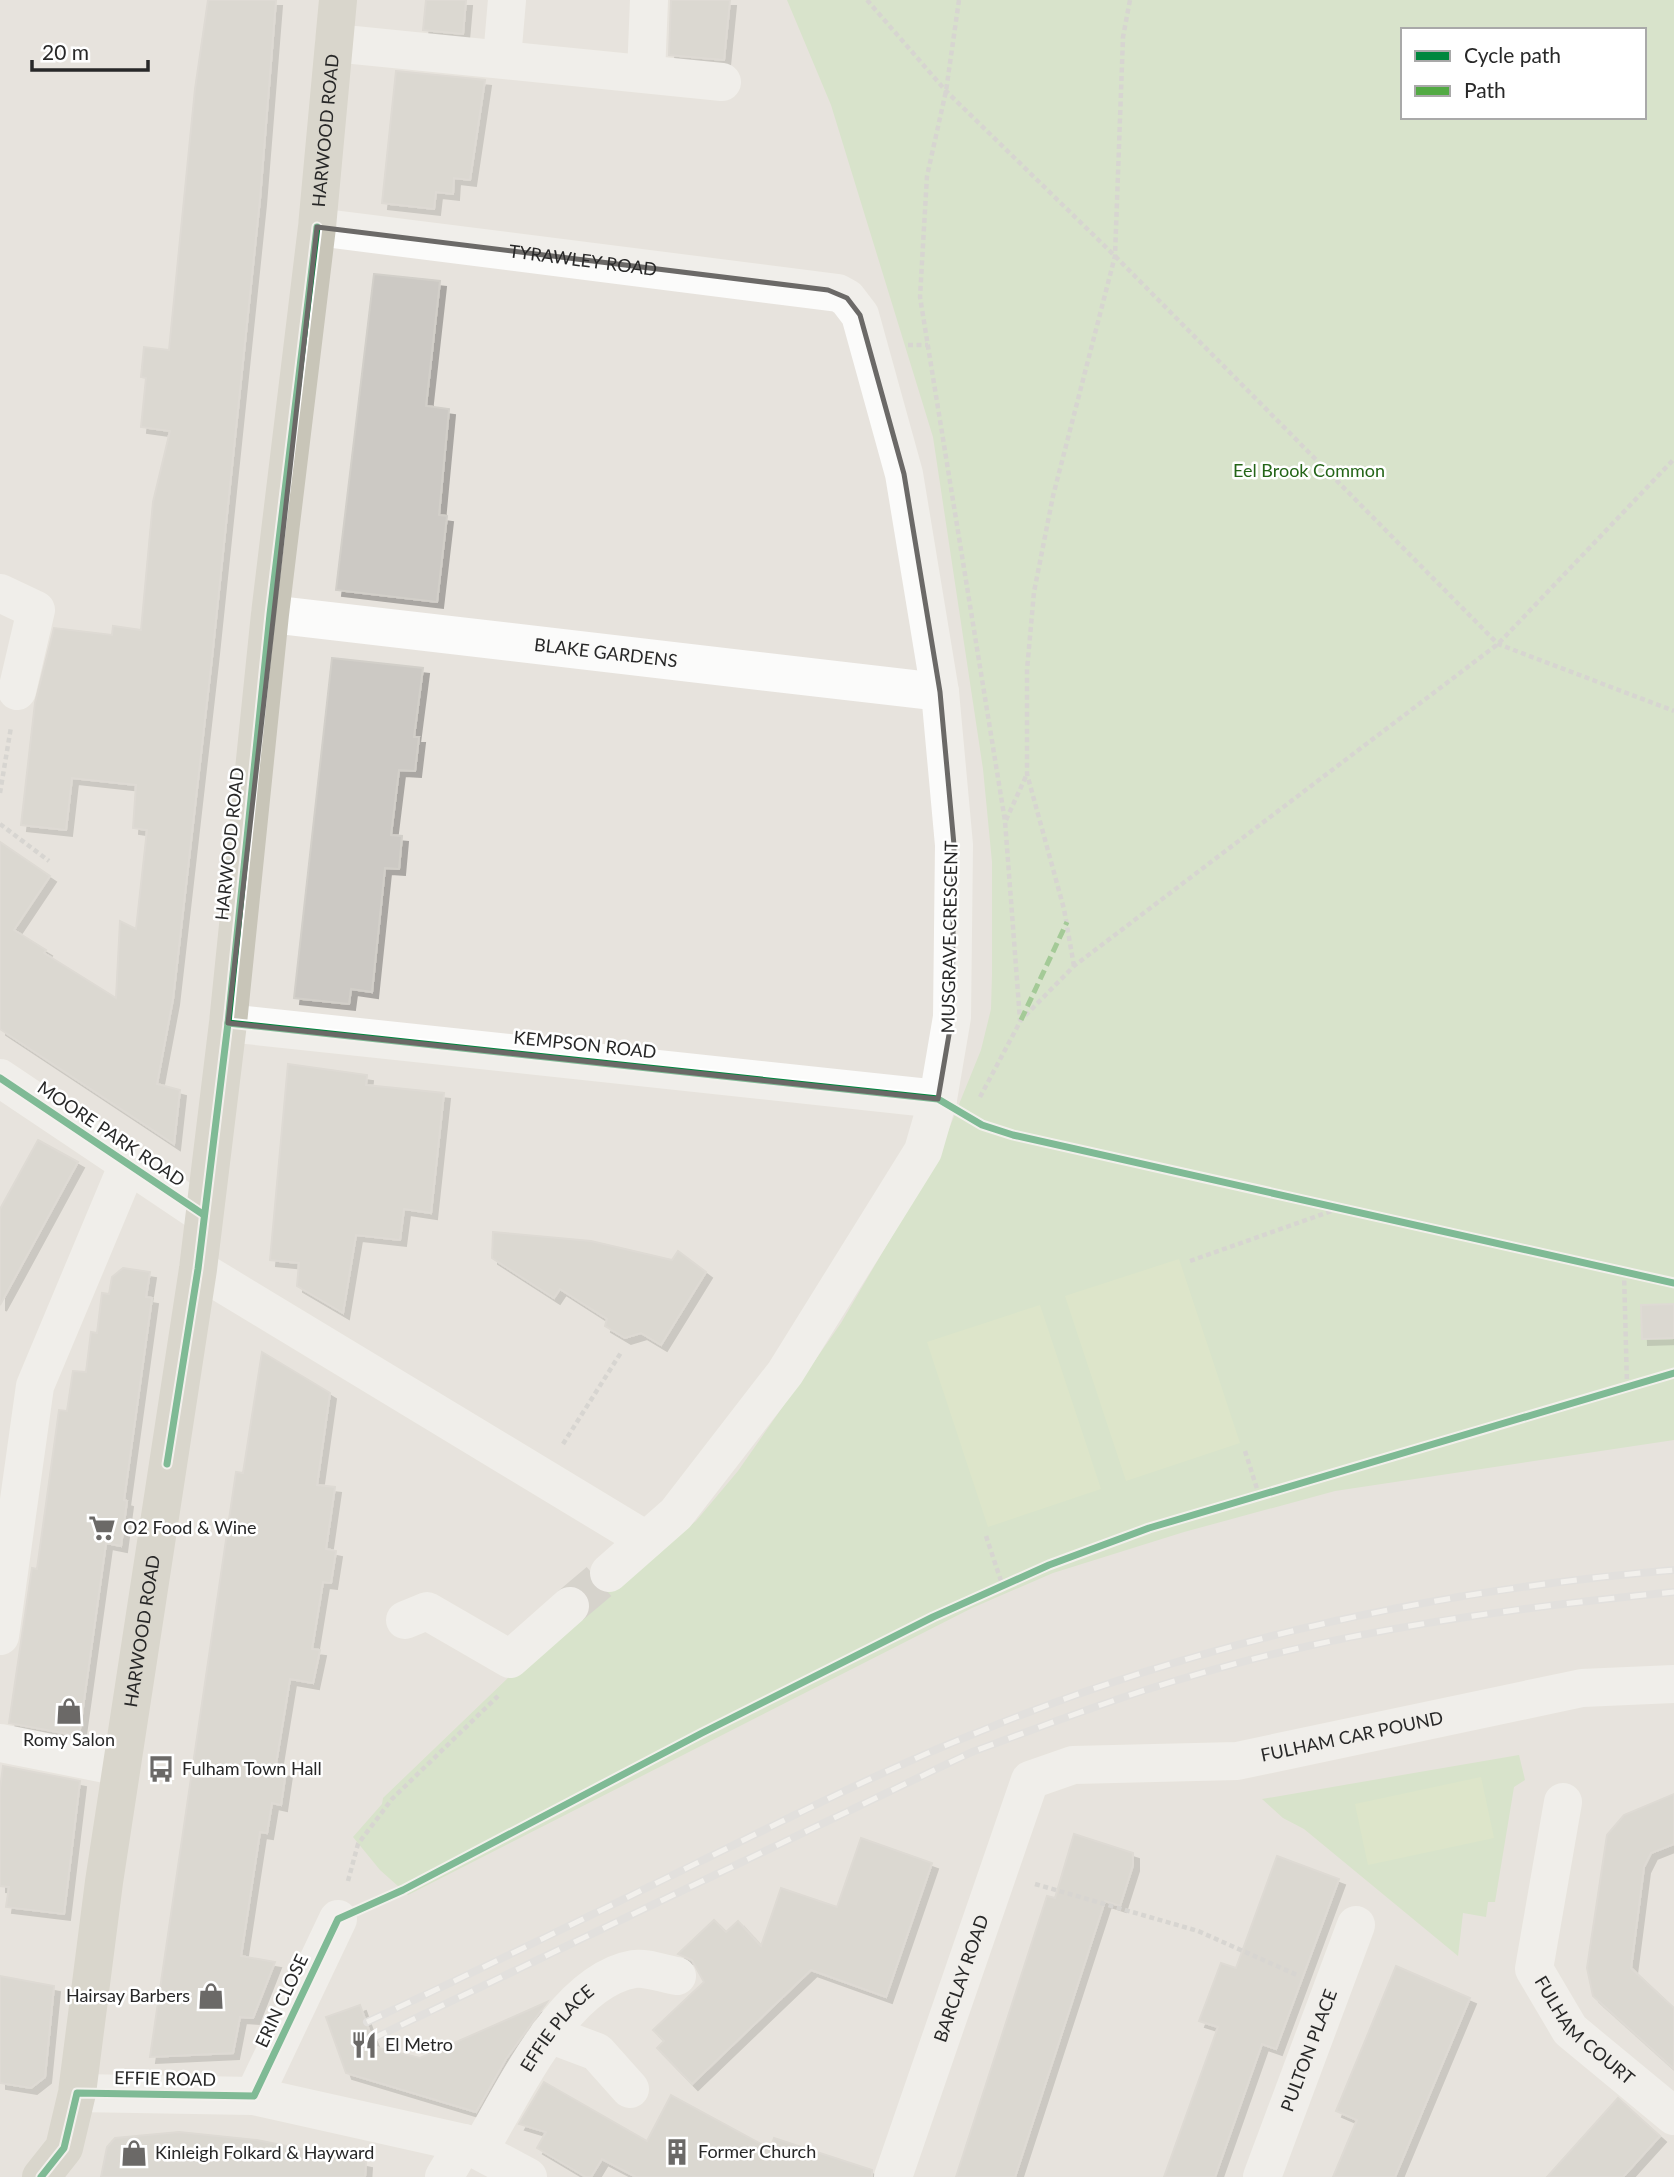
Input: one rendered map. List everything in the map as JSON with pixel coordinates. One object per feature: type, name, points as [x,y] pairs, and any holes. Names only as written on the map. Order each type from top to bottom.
[{"type":"main road","name":"HARWOOD ROAD","points":[[41,2177],[64,2148],[77,2094],[121,1767],[198,1269],[228,1023],[270,614],[317,227],[338,0]]},
{"type":"street","points":[[502,58],[507,0]]},
{"type":"street","points":[[646,74],[649,0]]},
{"type":"street","points":[[334,43],[722,82]]},
{"type":"street","name":"TYRAWLEY ROAD","points":[[317,227],[828,290],[846,298]]},
{"type":"street","name":"MUSGRAVE CRESCENT","points":[[609,1573],[676,1514],[785,1373],[923,1151],[953,1108],[954,845],[940,692],[904,474],[860,315],[846,298]]},
{"type":"street","points":[[0,593],[36,610],[17,691]]},
{"type":"street","name":"BLAKE GARDENS","points":[[270,614],[940,692]]},
{"type":"street","name":"KEMPSON ROAD","points":[[228,1023],[953,1108]]},
{"type":"street","name":"MOORE PARK ROAD","points":[[4,1089],[128,1164],[204,1215]]},
{"type":"street","points":[[0,1636],[35,1386],[128,1164]]},
{"type":"street","points":[[198,1269],[646,1540]]},
{"type":"street","points":[[405,1620],[427,1611],[510,1659],[570,1606]]},
{"type":"street","name":"FULHAM CAR POUND","points":[[1030,1780],[1073,1765],[1237,1761],[1582,1688],[1674,1684]]},
{"type":"street","points":[[0,1743],[121,1767]]},
{"type":"street","name":"BARCLAY ROAD","points":[[893,2177],[1030,1780]]},
{"type":"street","name":"FULHAM COURT","points":[[1563,1802],[1534,1969],[1570,2030],[1674,2116]]},
{"type":"street","name":"ERIN CLOSE","points":[[254,2096],[338,1919]]},
{"type":"street","name":"PULTON PLACE","points":[[1262,2177],[1356,1925]]},
{"type":"street","name":"EFFIE PLACE","points":[[444,2177],[495,2159],[550,2034],[581,1995],[606,1979],[636,1969],[677,1976]]},
{"type":"street","points":[[550,2034],[597,2052],[630,2089]]},
{"type":"street","name":"EFFIE ROAD","points":[[77,2094],[254,2096],[495,2159]]},
{"type":"path","points":[[867,0],[946,91],[1115,256],[1499,644],[1674,711]]},
{"type":"path","points":[[959,0],[946,91],[927,176],[920,297],[1005,821],[1021,1020]]},
{"type":"path","points":[[1074,966],[1064,909],[1027,774],[1027,670],[1034,592],[1053,496],[1115,256],[1123,37],[1130,0]]},
{"type":"path","points":[[953,1108],[1021,1020],[1074,966],[1499,644],[1674,459]]},
{"type":"path","points":[[0,793],[17,691]]},
{"type":"path","points":[[1005,821],[1027,774]]},
{"type":"path","points":[[0,824],[50,861]]},
{"type":"path","points":[[1327,1205],[1354,1211]]},
{"type":"path","points":[[1190,1261],[1340,1208]]},
{"type":"path","points":[[1610,1269],[1636,1275]]},
{"type":"path","points":[[1623,1272],[1627,1385]]},
{"type":"path","points":[[542,1477],[622,1351]]},
{"type":"path","points":[[1614,1389],[1639,1382]]},
{"type":"path","points":[[1245,1451],[1259,1495]]},
{"type":"path","points":[[1247,1499],[1272,1492]]},
{"type":"path","points":[[986,1536],[1002,1584]]},
{"type":"path","points":[[990,1590],[1013,1579]]},
{"type":"path","points":[[995,1877],[1025,1881],[1198,1931],[1269,1964],[1331,1987]]},
{"type":"highlighted area","points":[[317,227],[828,290],[847,298],[860,315],[904,474],[940,692],[954,845],[952,1017],[938,1099],[228,1023]]},
{"type":"green space","name":"Eel Brook Common","points":[[787,0],[1674,0],[1674,1440],[1335,1491],[1184,1532],[1053,1573],[972,1608],[408,1895],[380,1870],[353,1837],[382,1804],[383,1798],[560,1628],[696,1521],[738,1471],[841,1323],[936,1161],[981,1050],[991,1009],[992,862],[983,769],[933,437],[831,105]]},
{"type":"green space","points":[[1179,1259],[1240,1443],[1126,1481],[1065,1296]]},
{"type":"green space","points":[[1040,1305],[1101,1489],[988,1527],[927,1342]]},
{"type":"green space","points":[[1519,1755],[1525,1780],[1514,1787],[1495,1902],[1488,1902],[1486,1917],[1463,1913],[1458,1956],[1304,1829],[1283,1818],[1262,1799]]},
{"type":"green space","points":[[1481,1777],[1494,1838],[1368,1865],[1355,1804]]},
{"type":"building","points":[[208,0],[276,0],[260,199],[212,658],[173,999],[157,1084],[180,1090],[174,1144],[0,1029],[0,842],[50,876],[14,930],[46,950],[44,953],[116,998],[120,921],[136,929],[147,830],[133,828],[136,785],[72,778],[66,830],[21,825],[35,703],[54,628],[112,635],[113,626],[141,630],[153,502],[170,431],[141,427],[146,378],[141,377],[144,347],[169,350],[195,89]]},
{"type":"building","points":[[426,0],[466,0],[463,34],[423,30]]},
{"type":"building","points":[[671,0],[730,0],[724,60],[669,55]]},
{"type":"building","points":[[396,71],[485,80],[470,180],[454,178],[453,194],[436,192],[434,209],[382,203]]},
{"type":"building","points":[[374,274],[440,281],[426,406],[449,409],[439,515],[447,516],[437,602],[336,590]]},
{"type":"building","points":[[332,658],[423,668],[414,737],[419,737],[415,771],[399,770],[391,835],[402,836],[399,869],[385,868],[372,992],[351,989],[349,1004],[294,998]]},
{"type":"building","points":[[288,1064],[367,1075],[366,1085],[444,1093],[431,1213],[404,1209],[400,1240],[356,1235],[343,1313],[297,1286],[299,1263],[270,1260]]},
{"type":"building","points":[[38,1140],[78,1162],[0,1305],[0,1209]]},
{"type":"building","points":[[493,1232],[591,1241],[672,1260],[678,1251],[706,1272],[661,1345],[641,1333],[625,1338],[605,1326],[607,1319],[560,1289],[554,1298],[492,1258]]},
{"type":"building","points":[[123,1268],[150,1272],[146,1297],[152,1298],[124,1500],[127,1501],[121,1546],[106,1543],[79,1736],[9,1723],[32,1568],[37,1569],[59,1410],[67,1411],[73,1371],[86,1372],[91,1332],[97,1333],[102,1293],[109,1294],[112,1277]]},
{"type":"building","points":[[1674,1304],[1674,1338],[1642,1339],[1641,1305]]},
{"type":"building","points":[[262,1352],[330,1393],[317,1485],[335,1487],[326,1549],[336,1551],[331,1583],[323,1582],[312,1649],[320,1650],[313,1683],[290,1679],[275,1770],[286,1771],[281,1805],[272,1803],[267,1833],[260,1832],[241,1956],[275,1962],[253,2018],[240,2017],[233,2053],[150,2057],[236,1472],[243,1473]]},
{"type":"building","points":[[3,1766],[80,1781],[64,1914],[6,1907],[9,1887],[0,1886],[0,1789]]},
{"type":"building","points":[[1674,1794],[1674,1844],[1651,1853],[1644,1867],[1631,1968],[1674,2008],[1674,2069],[1593,1996],[1587,1968],[1607,1835],[1624,1815]]},
{"type":"building","points":[[1074,1834],[1133,1853],[1133,1865],[1120,1906],[1105,1901],[1015,2177],[956,2177],[1047,1896],[1055,1898]]},
{"type":"building","points":[[861,1838],[932,1863],[886,1997],[811,1970],[692,2084],[657,2048],[664,2041],[653,2030],[704,1982],[692,1960],[678,1954],[714,1920],[726,1932],[738,1921],[761,1946],[781,1888],[837,1907]]},
{"type":"building","points":[[1277,1856],[1339,1879],[1276,2049],[1262,2044],[1215,2177],[1164,2177],[1218,2027],[1199,2021],[1221,1963],[1236,1968]]},
{"type":"building","points":[[1396,1966],[1470,1998],[1395,2177],[1333,2177],[1357,2120],[1336,2111]]},
{"type":"building","points":[[0,1976],[54,1986],[45,2077],[31,2088],[0,2083]]},
{"type":"building","points":[[547,2002],[506,2059],[476,2112],[346,2073],[326,2017],[360,2005],[375,2047],[420,2058]]},
{"type":"building","points":[[544,2082],[647,2141],[671,2095],[770,2149],[774,2138],[872,2170],[872,2177],[636,2177],[602,2159],[591,2177],[586,2177],[537,2148],[546,2132],[519,2124]]},
{"type":"building","points":[[1618,2098],[1660,2136],[1623,2177],[1547,2177]]},
{"type":"building","points":[[179,2132],[257,2140],[366,2162],[365,2177],[101,2177],[107,2147],[115,2138]]},
{"type":"tunnel","points":[[570,1606],[609,1573]]},
{"type":"railway","points":[[367,2022],[874,1777],[1064,1699],[1234,1646],[1321,1624],[1497,1591],[1674,1570]]},
{"type":"railway","points":[[372,2039],[972,1752],[1106,1703],[1248,1661],[1368,1634],[1551,1605],[1674,1592]]},
{"type":"marked path","points":[[1021,1020],[1067,922]]},
{"type":"cycle path","points":[[167,1464],[198,1269],[228,1023],[270,614],[317,227]]},
{"type":"cycle path","points":[[228,1023],[938,1099],[982,1125],[1013,1135],[1674,1283]]},
{"type":"cycle path","points":[[0,1078],[204,1215]]},
{"type":"cycle path","points":[[41,2177],[64,2148],[77,2093],[254,2096],[338,1919],[403,1890],[702,1733],[933,1617],[1049,1565],[1149,1528],[1674,1373]]},
{"type":"place","name":"O2 Food & Wine","points":[[102,1528]]},
{"type":"place","name":"Romy Salon","points":[[69,1711]]},
{"type":"place","name":"Fulham Town Hall","points":[[161,1769]]},
{"type":"place","name":"Hairsay Barbers","points":[[211,1996]]},
{"type":"place","name":"El Metro","points":[[364,2045]]},
{"type":"place","name":"Former Church","points":[[677,2152]]},
{"type":"place","name":"Kinleigh Folkard & Hayward","points":[[134,2153]]}]
